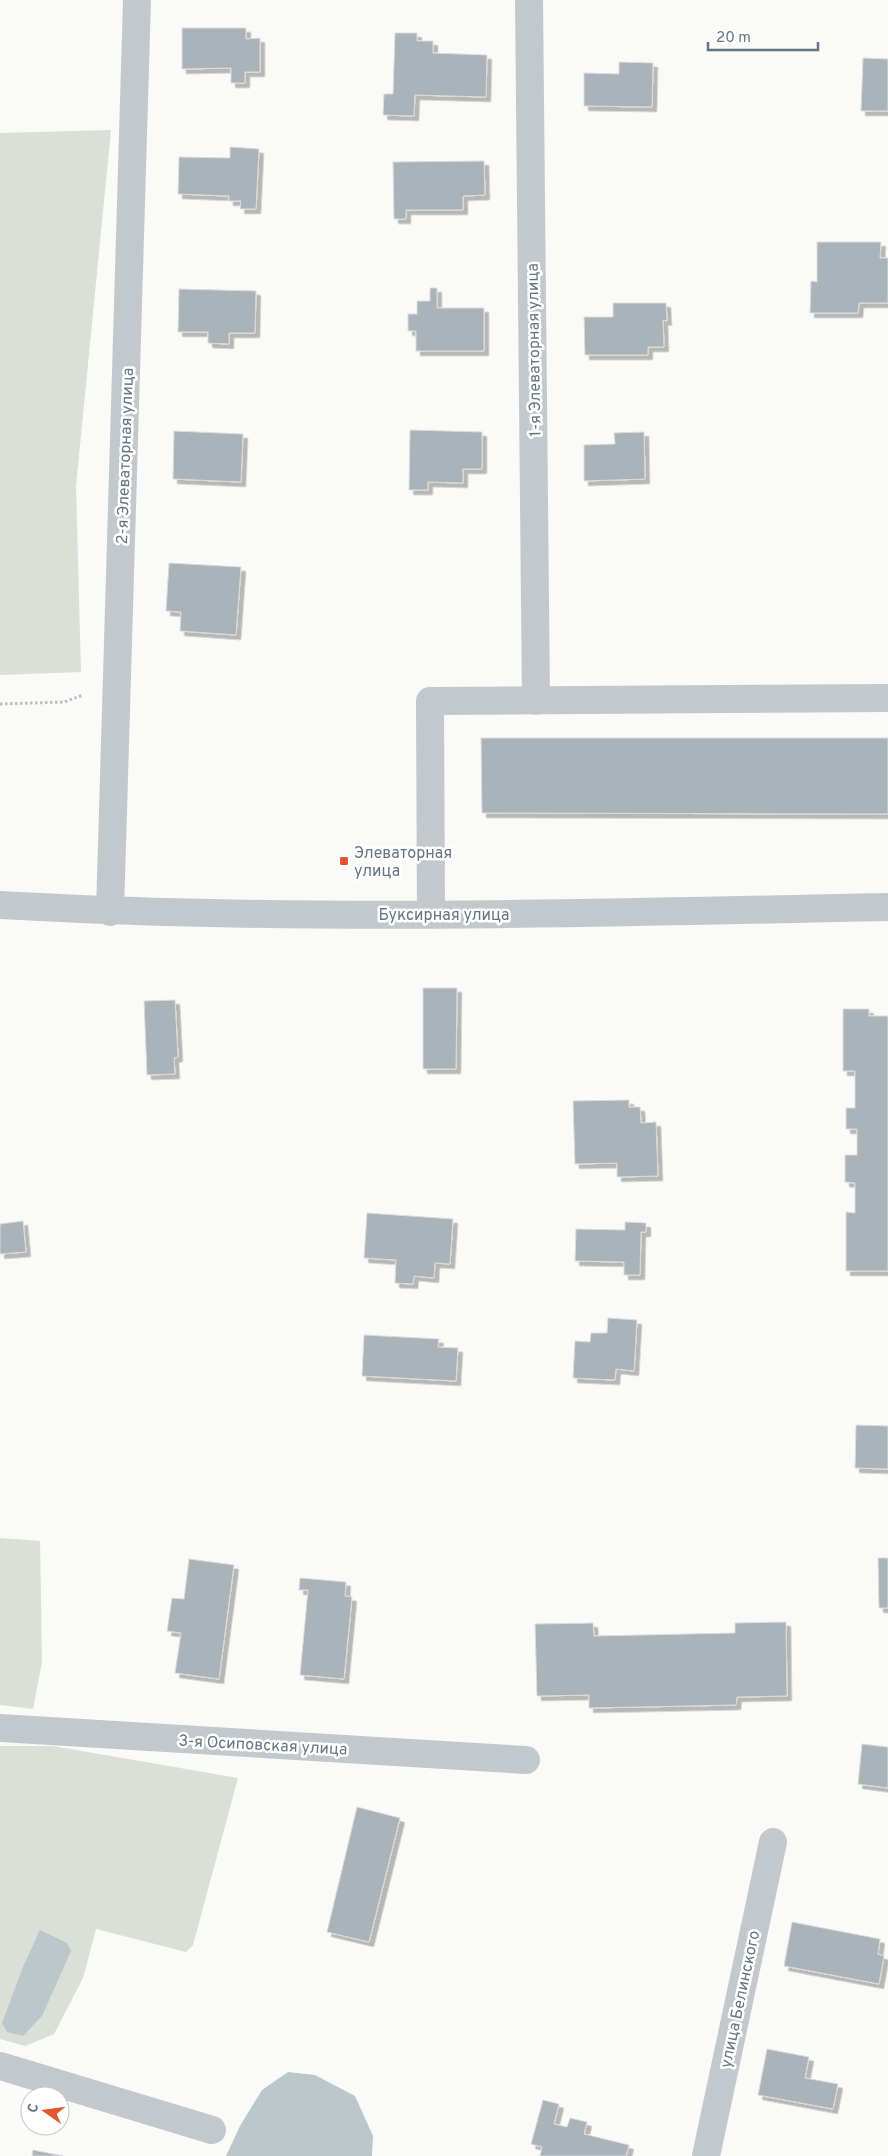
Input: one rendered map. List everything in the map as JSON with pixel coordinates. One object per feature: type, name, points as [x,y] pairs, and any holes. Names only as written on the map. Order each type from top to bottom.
[{"type":"street","name":"2-я Элеваторная улица","points":[[110,912],[137,0]]},
{"type":"street","name":"1-я Элеваторная улица","points":[[529,0],[536,701]]},
{"type":"street","points":[[431,914],[430,701],[888,698]]},
{"type":"street","name":"Буксирная улица","points":[[0,905],[110,912],[431,914],[535,914],[888,907]]},
{"type":"street","name":"3-я Осиповская улица","points":[[0,1728],[526,1760]]},
{"type":"street","name":"улица Белинского","points":[[706,2156],[773,1842]]},
{"type":"street","points":[[0,2066],[212,2130]]},
{"type":"path","points":[[0,704],[64,702],[117,683]]},
{"type":"shaded area","points":[[111,130],[76,486],[81,672],[0,675],[0,133]]},
{"type":"shaded area","points":[[0,1538],[40,1541],[42,1662],[33,1709],[0,1705]]},
{"type":"shaded area","points":[[0,1746],[53,1746],[238,1778],[193,1945],[186,1952],[96,1929],[83,1978],[54,2034],[25,2046],[0,2039]]},
{"type":"shaded area","points":[[40,1930],[67,1943],[71,1951],[42,2016],[23,2036],[7,2032],[2,2023],[23,1967]]},
{"type":"shaded area","points":[[288,2072],[315,2075],[355,2096],[373,2136],[372,2156],[226,2156],[240,2126],[262,2090]]},
{"type":"building","points":[[182,28],[246,28],[246,39],[260,38],[260,72],[245,72],[245,83],[231,83],[231,68],[182,69]]},
{"type":"building","points":[[395,33],[417,33],[417,41],[433,41],[433,53],[487,55],[486,97],[415,95],[414,116],[383,115],[384,94],[393,94]]},
{"type":"building","points":[[863,58],[888,59],[888,111],[861,111]]},
{"type":"building","points":[[619,62],[653,63],[652,107],[584,106],[584,73],[619,74]]},
{"type":"building","points":[[230,147],[259,149],[256,209],[240,209],[241,201],[229,201],[229,196],[178,194],[179,157],[230,158]]},
{"type":"building","points":[[484,161],[485,195],[463,196],[463,210],[406,210],[406,219],[394,219],[393,162]]},
{"type":"building","points":[[817,242],[881,242],[880,258],[888,258],[888,303],[859,303],[858,313],[810,313],[811,281],[817,282]]},
{"type":"building","points":[[430,288],[437,288],[437,308],[484,308],[484,351],[416,351],[416,331],[408,331],[408,314],[417,314],[417,301],[430,301]]},
{"type":"building","points":[[179,289],[256,291],[255,333],[229,333],[229,344],[208,343],[208,332],[178,332]]},
{"type":"building","points":[[613,303],[666,303],[667,321],[663,320],[664,347],[648,347],[648,355],[585,355],[584,317],[613,317]]},
{"type":"building","points":[[410,430],[482,432],[482,469],[463,469],[463,483],[428,482],[428,490],[409,490]]},
{"type":"building","points":[[174,431],[243,434],[241,482],[173,479]]},
{"type":"building","points":[[644,432],[645,479],[584,481],[584,445],[615,444],[614,433]]},
{"type":"building","points":[[169,563],[241,567],[236,635],[180,631],[181,612],[166,611]]},
{"type":"building","points":[[481,738],[888,738],[888,814],[482,813]]},
{"type":"building","points":[[423,988],[457,988],[456,1069],[423,1069]]},
{"type":"building","points":[[175,1000],[178,1057],[174,1058],[175,1074],[147,1075],[144,1001]]},
{"type":"building","points":[[843,1009],[869,1009],[869,1016],[888,1016],[888,1271],[846,1271],[846,1212],[855,1213],[855,1183],[845,1182],[845,1155],[857,1155],[857,1129],[846,1129],[846,1108],[855,1108],[855,1071],[843,1071]]},
{"type":"building","points":[[629,1100],[629,1107],[640,1107],[641,1123],[656,1122],[658,1176],[617,1177],[617,1163],[575,1164],[573,1101]]},
{"type":"building","points":[[367,1213],[453,1219],[450,1264],[435,1263],[434,1278],[414,1276],[413,1284],[395,1283],[396,1260],[364,1258]]},
{"type":"building","points":[[23,1221],[26,1252],[0,1254],[0,1224]]},
{"type":"building","points":[[625,1222],[646,1223],[646,1232],[641,1232],[640,1275],[624,1275],[624,1262],[575,1261],[576,1229],[625,1230]]},
{"type":"building","points":[[608,1318],[637,1320],[634,1371],[616,1369],[615,1380],[573,1378],[575,1341],[590,1342],[591,1333],[607,1333]]},
{"type":"building","points":[[364,1335],[439,1339],[438,1347],[458,1348],[456,1381],[362,1376]]},
{"type":"building","points":[[856,1425],[888,1426],[888,1469],[855,1468]]},
{"type":"building","points":[[878,1558],[888,1558],[888,1608],[879,1608]]},
{"type":"building","points":[[189,1559],[234,1565],[219,1679],[175,1673],[181,1633],[167,1631],[172,1598],[184,1599]]},
{"type":"building","points":[[300,1578],[346,1582],[345,1596],[352,1597],[344,1679],[300,1675],[308,1590],[299,1590]]},
{"type":"building","points":[[786,1622],[787,1696],[737,1697],[736,1705],[589,1708],[589,1695],[537,1696],[535,1624],[593,1623],[594,1636],[735,1633],[735,1623]]},
{"type":"building","points":[[862,1744],[888,1747],[888,1788],[858,1784]]},
{"type":"building","points":[[357,1807],[400,1818],[369,1942],[327,1932]]},
{"type":"building","points":[[792,1922],[880,1939],[878,1954],[884,1956],[879,1984],[784,1966]]},
{"type":"building","points":[[767,2049],[809,2057],[805,2078],[838,2084],[833,2109],[758,2095]]},
{"type":"building","points":[[543,2100],[559,2104],[554,2124],[567,2127],[570,2118],[587,2122],[584,2134],[629,2145],[626,2156],[540,2156],[542,2147],[531,2144]]},
{"type":"building","points":[[33,2150],[63,2156],[32,2156]]},
{"type":"place","name":"Элеваторная улица","points":[[344,861]]}]
